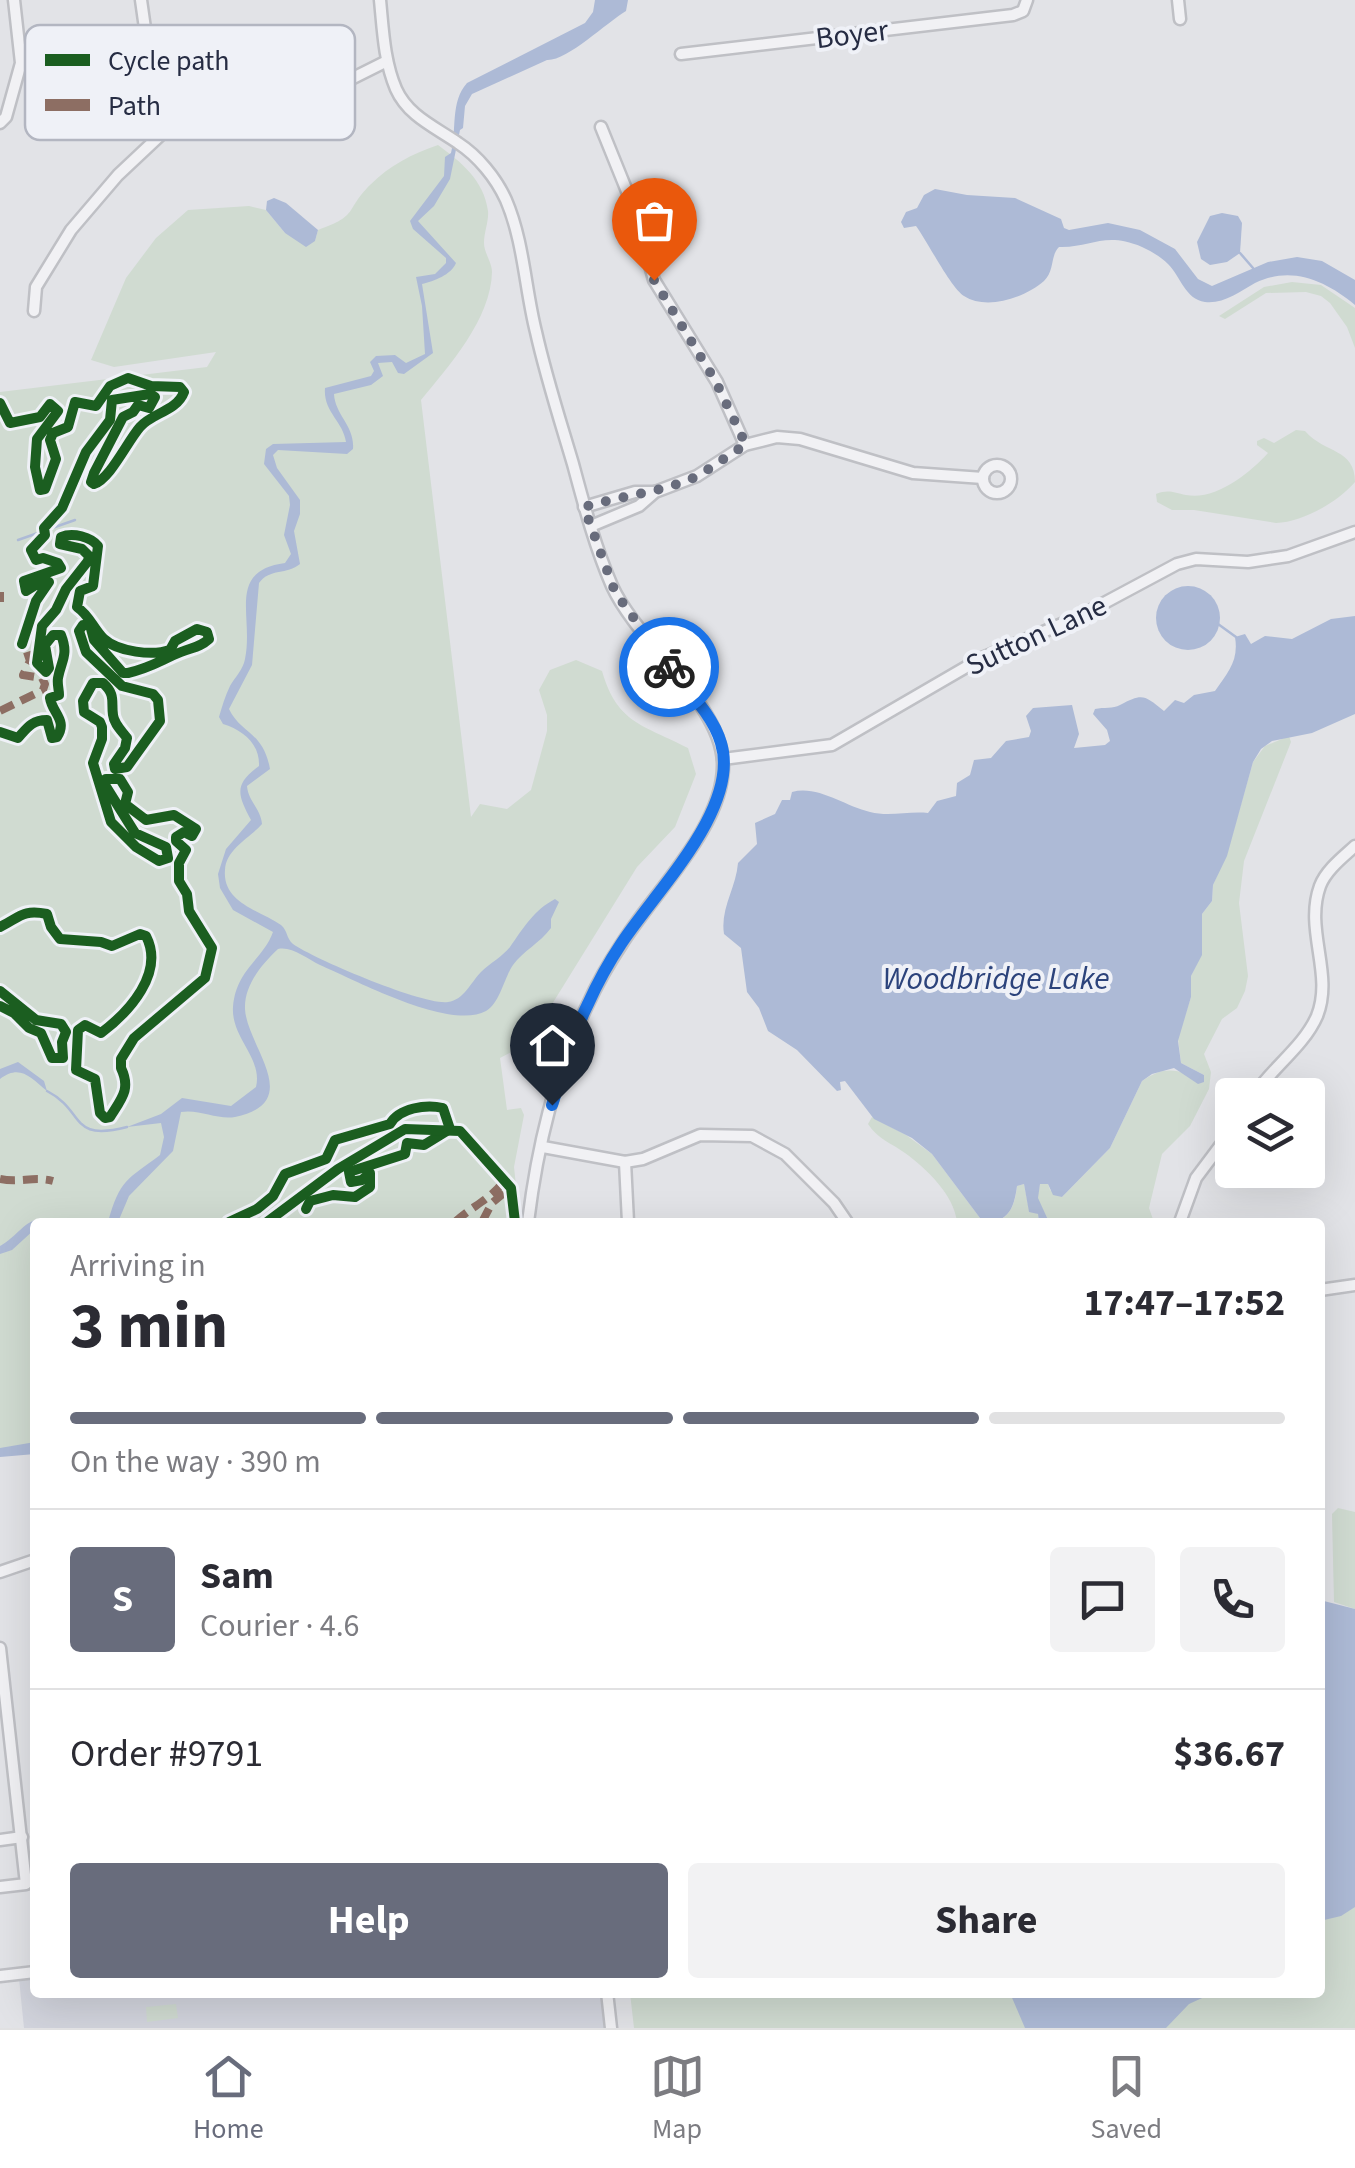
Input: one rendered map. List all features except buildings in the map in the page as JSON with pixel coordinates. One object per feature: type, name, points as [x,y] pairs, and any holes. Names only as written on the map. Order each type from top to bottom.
[{"type":"street","points":[[0,123],[6,117],[21,63],[14,0]]},
{"type":"street","points":[[141,0],[144,25]]},
{"type":"street","points":[[380,0],[387,61],[397,91],[418,118],[473,155],[505,198],[520,244],[548,383],[584,507],[622,606],[704,712],[722,744],[720,792],[706,822],[621,944],[588,1004],[564,1064],[529,1218]]},
{"type":"street","points":[[1178,0],[1180,19]]},
{"type":"street","name":"Boyer","points":[[681,54],[1025,6]]},
{"type":"street","points":[[355,77],[387,61]]},
{"type":"street","points":[[600,127],[635,211],[654,280],[716,382],[746,445]]},
{"type":"street","points":[[34,311],[36,288],[71,230],[118,175],[155,140]]},
{"type":"street","points":[[591,526],[639,506],[655,492],[696,476],[746,445],[776,437],[800,439],[913,474],[983,478]]},
{"type":"street","points":[[584,507],[635,492],[655,492]]},
{"type":"street","name":"Sutton Lane","points":[[722,759],[832,745],[980,659],[1078,617],[1177,564],[1196,558],[1248,562],[1288,556],[1355,532]]},
{"type":"street","points":[[1268,1078],[1316,1018],[1324,988],[1315,930],[1319,888],[1326,875],[1355,846]]},
{"type":"street","points":[[543,1147],[625,1162],[643,1159],[700,1135],[752,1136],[785,1154],[845,1218]]},
{"type":"street","points":[[1181,1218],[1196,1178],[1215,1153]]},
{"type":"street","points":[[625,1162],[628,1218]]},
{"type":"street","points":[[1325,1289],[1355,1284]]},
{"type":"street","points":[[0,1572],[30,1562]]},
{"type":"street","points":[[0,1648],[26,1884],[0,1886]]},
{"type":"street","points":[[0,1840],[22,1837]]},
{"type":"street","points":[[0,1976],[30,1973]]},
{"type":"street","points":[[608,1998],[611,2028]]},
{"type":"shaded area","points":[[438,145],[476,181],[488,211],[484,247],[492,272],[484,307],[456,357],[421,400],[471,817],[480,804],[507,809],[531,790],[547,731],[547,715],[539,690],[550,670],[576,660],[602,671],[616,702],[634,721],[688,748],[696,774],[675,827],[637,867],[528,1043],[500,1058],[507,1110],[521,1108],[524,1115],[514,1167],[520,1218],[30,1218],[30,1448],[0,1451],[0,392],[207,367],[216,352],[114,367],[91,360],[126,278],[156,238],[188,210],[249,206],[266,210],[285,233],[315,241],[318,230],[346,216],[370,185],[410,156]]},
{"type":"shaded area","points":[[1292,282],[1321,285],[1355,308],[1355,348],[1347,327],[1330,303],[1306,292],[1266,293],[1225,319],[1219,316],[1264,287]]},
{"type":"shaded area","points":[[1296,430],[1305,431],[1344,457],[1354,471],[1355,482],[1319,510],[1276,523],[1172,510],[1157,502],[1156,494],[1161,493],[1197,496],[1220,490],[1242,477],[1268,453],[1257,441],[1264,438],[1274,443]]},
{"type":"shaded area","points":[[1289,736],[1291,742],[1244,861],[1239,903],[1248,976],[1245,991],[1237,1008],[1222,1019],[1204,1054],[1211,1072],[1209,1089],[1190,1126],[1162,1154],[1149,1208],[1153,1218],[1047,1218],[1037,1198],[1040,1184],[1048,1184],[1050,1190],[1062,1197],[1110,1148],[1142,1081],[1158,1072],[1173,1071],[1204,1082],[1204,1075],[1181,1063],[1178,1038],[1191,997],[1191,976],[1201,955],[1202,914],[1212,901],[1213,885],[1228,850],[1253,762],[1265,746]]},
{"type":"shaded area","points":[[872,1117],[932,1154],[980,1218],[956,1218],[938,1183],[868,1124]]},
{"type":"shaded area","points":[[1024,1184],[1029,1210],[1038,1218],[1002,1218],[1012,1207],[1017,1186]]},
{"type":"shaded area","points":[[1338,1508],[1355,1512],[1355,1609],[1334,1602],[1332,1514]]},
{"type":"shaded area","points":[[1355,1799],[1355,2028],[634,2028],[631,1998],[1325,1998],[1325,1803]]},
{"type":"shaded area","points":[[30,1968],[30,1998],[608,1998],[611,2028],[24,2028],[18,1969]]},
{"type":"shaded area","points":[[176,2004],[178,2018],[147,2022],[146,2007]]},
{"type":"water","points":[[595,0],[628,0],[626,11],[576,48],[472,94],[465,106],[450,179],[434,206],[418,221],[456,263],[446,274],[422,284],[433,353],[404,374],[398,373],[392,362],[378,363],[383,376],[371,385],[334,394],[353,441],[353,449],[347,454],[278,450],[273,455],[277,468],[300,500],[294,531],[300,564],[268,575],[259,583],[252,665],[229,709],[262,747],[270,769],[247,786],[262,824],[230,856],[226,881],[244,905],[281,925],[293,944],[394,989],[448,1002],[463,994],[481,972],[507,951],[535,914],[555,899],[559,902],[551,928],[513,965],[491,1007],[470,1015],[450,1014],[403,1001],[294,951],[278,949],[255,976],[245,1000],[248,1024],[267,1072],[267,1099],[256,1110],[235,1117],[181,1112],[173,1151],[129,1196],[120,1218],[109,1218],[121,1188],[160,1155],[164,1137],[161,1123],[127,1127],[161,1114],[182,1098],[231,1106],[256,1087],[255,1067],[237,1028],[233,1007],[239,983],[273,932],[233,910],[220,888],[218,874],[226,849],[251,820],[240,791],[245,779],[259,766],[259,758],[249,739],[223,724],[219,717],[245,659],[249,586],[255,575],[285,563],[291,554],[284,535],[289,496],[264,464],[266,449],[273,444],[346,442],[327,404],[325,388],[371,376],[374,371],[370,362],[376,356],[395,355],[406,363],[425,354],[416,277],[435,274],[446,258],[413,229],[410,221],[444,176],[462,91],[467,83],[585,23]]},
{"type":"water","points":[[935,189],[1015,198],[1061,219],[1069,230],[1108,223],[1140,230],[1175,249],[1198,279],[1212,286],[1268,262],[1297,257],[1322,261],[1355,280],[1355,305],[1308,278],[1282,275],[1255,283],[1225,299],[1205,302],[1193,297],[1156,254],[1118,240],[1059,247],[1047,277],[1036,287],[1006,300],[973,300],[953,284],[916,226],[904,228],[901,222],[906,212],[917,208],[924,195]]},
{"type":"water","points":[[274,198],[286,203],[318,230],[315,241],[306,247],[285,233],[266,210],[267,201]]},
{"type":"water","points":[[1210,216],[1238,216],[1242,223],[1240,253],[1227,262],[1210,265],[1201,259],[1197,242]]},
{"type":"water","points":[[1188,586],[1210,596],[1220,618],[1210,640],[1188,650],[1166,640],[1156,618],[1166,596]]},
{"type":"water","name":"Woodbridge Lake","points":[[1355,616],[1355,714],[1312,733],[1272,741],[1253,762],[1227,856],[1213,885],[1212,901],[1202,914],[1202,955],[1191,976],[1191,997],[1178,1041],[1181,1063],[1204,1075],[1204,1082],[1198,1084],[1174,1068],[1142,1081],[1110,1148],[1062,1197],[1053,1195],[1048,1184],[1040,1184],[1038,1198],[1047,1218],[1029,1212],[1024,1184],[1017,1186],[1012,1208],[1004,1217],[980,1218],[932,1154],[912,1138],[874,1119],[845,1081],[840,1082],[841,1090],[837,1091],[797,1050],[768,1031],[747,992],[741,948],[724,934],[724,916],[738,863],[757,844],[755,823],[775,814],[782,800],[790,800],[792,792],[812,791],[877,813],[928,813],[937,801],[956,796],[957,783],[970,775],[974,760],[991,758],[1006,741],[1029,737],[1026,716],[1033,708],[1072,705],[1079,734],[1074,748],[1105,745],[1110,741],[1107,730],[1093,714],[1095,709],[1143,698],[1164,711],[1175,700],[1184,703],[1194,695],[1215,691],[1234,660],[1235,637],[1245,634],[1251,644],[1265,636],[1292,639],[1331,619]]},
{"type":"water","points":[[18,1062],[44,1081],[47,1091],[19,1073],[0,1079],[0,1069]]},
{"type":"water","points":[[30,1223],[30,1234],[12,1250],[0,1254],[0,1246]]},
{"type":"water","points":[[30,1443],[30,1454],[0,1457],[0,1448]]},
{"type":"water","points":[[1325,1601],[1355,1609],[1355,1907],[1325,1920]]},
{"type":"water","points":[[1012,1998],[1202,1998],[1189,2004],[1166,2028],[1025,2028]]},
{"type":"waterway","points":[[1240,253],[1253,268]]},
{"type":"waterway","points":[[18,540],[75,520]]},
{"type":"waterway","points":[[1218,624],[1236,637]]},
{"type":"waterway","points":[[47,1091],[86,1127],[95,1131],[127,1127]]},
{"type":"marked path","points":[[0,592],[0,602]]},
{"type":"marked path","points":[[0,711],[43,690],[42,678],[23,675],[30,661],[27,652]]},
{"type":"marked path","points":[[0,1179],[53,1181]]},
{"type":"marked path","points":[[460,1218],[504,1181]]},
{"type":"marked path","points":[[484,1218],[492,1203],[504,1193]]},
{"type":"cycle path","points":[[0,403],[10,423],[40,417],[50,404],[58,411],[37,439],[35,467],[40,490],[45,489],[56,459],[50,440],[53,433],[68,427],[75,402],[96,406],[110,386],[128,378],[151,386],[180,387],[184,392],[176,404],[140,427],[112,468],[94,484],[94,473],[123,417],[138,405],[149,408],[155,397],[150,394],[112,400],[110,420],[86,452],[62,508],[31,550],[36,560],[43,558],[61,568],[24,581],[26,591],[42,581],[49,582],[36,601],[22,644]]},
{"type":"cycle path","points":[[0,732],[18,738],[42,720],[47,720],[52,738],[60,731],[50,698],[59,695],[64,648],[61,635],[53,635],[45,645],[49,668],[46,672],[37,663],[42,626],[89,556],[82,549],[60,544],[61,537],[81,536],[98,546],[93,586],[80,591],[77,607],[110,643],[136,652],[163,652],[197,629],[207,632],[209,639],[199,646],[123,673],[94,640],[90,625],[83,625],[79,631],[86,652],[122,686],[153,694],[158,700],[160,721],[127,767],[115,769],[127,738],[114,718],[110,691],[103,683],[93,683],[83,701],[84,712],[102,727],[93,763],[111,822],[136,847],[159,861],[168,858],[166,847],[135,833],[105,785],[106,779],[120,779],[128,792],[125,804],[146,820],[174,815],[196,829],[192,836],[184,832],[176,837],[186,850],[179,863],[179,881],[187,894],[189,911],[212,948],[205,978],[134,1038],[121,1059],[125,1088],[110,1117],[100,1113],[95,1079],[76,1070],[78,1030],[85,1025],[101,1033],[133,1003],[151,964],[146,936],[140,934],[112,946],[60,939],[47,914],[39,913],[22,915],[0,927]]},
{"type":"cycle path","points":[[0,991],[36,1020],[61,1024],[66,1032],[63,1058],[52,1058],[41,1033],[0,1006]]},
{"type":"cycle path","points":[[238,1218],[273,1196],[285,1174],[326,1159],[335,1140],[390,1124],[400,1114],[421,1107],[443,1108],[450,1129]]},
{"type":"cycle path","points":[[272,1218],[338,1169],[405,1129],[460,1131],[511,1188],[515,1218]]},
{"type":"cycle path","points":[[306,1209],[310,1201],[333,1195],[355,1197],[370,1187],[370,1173],[351,1182],[349,1172],[405,1154],[407,1143],[424,1145],[450,1129]]},
{"type":"way so far","points":[[654,280],[716,382],[746,445],[676,484],[584,507],[622,606],[669,667]]},
{"type":"route","points":[[552,1105],[570,1044],[588,1004],[621,944],[682,861],[720,792],[722,744],[669,667]]}]
